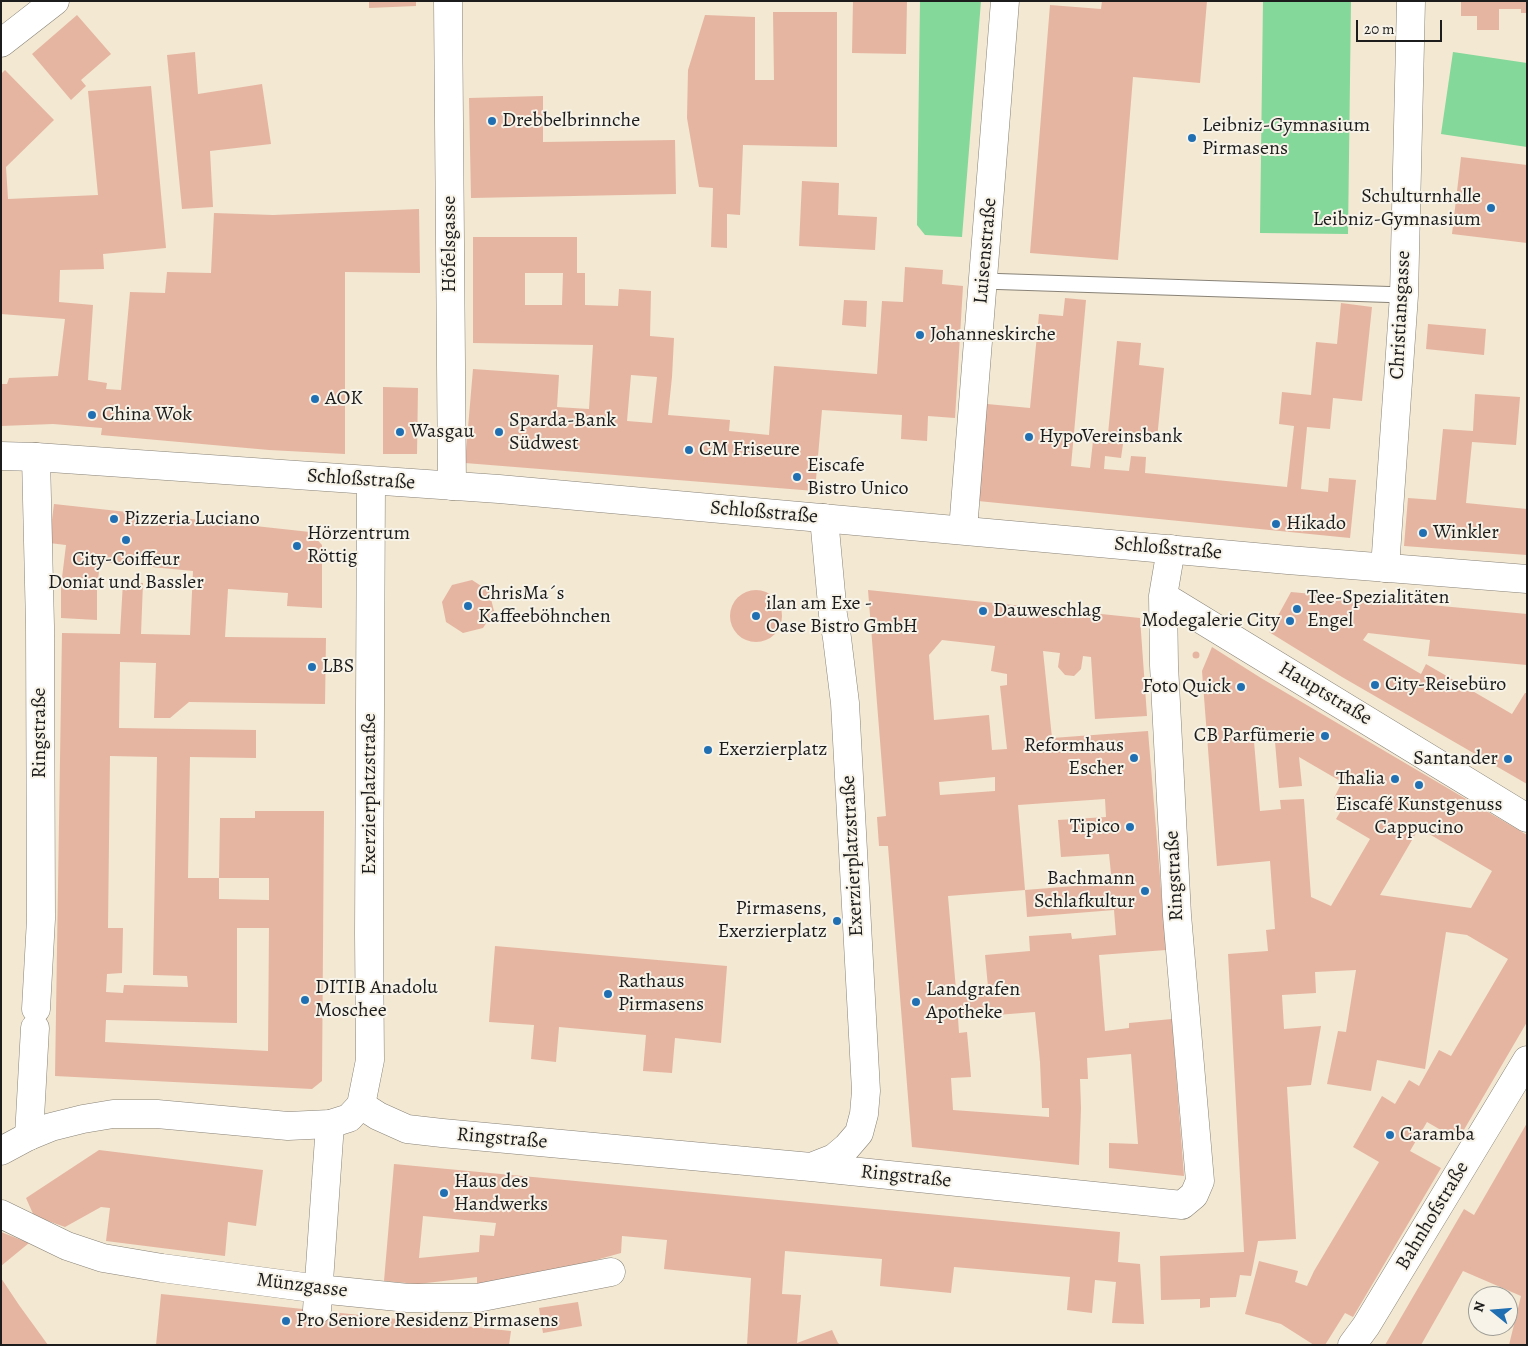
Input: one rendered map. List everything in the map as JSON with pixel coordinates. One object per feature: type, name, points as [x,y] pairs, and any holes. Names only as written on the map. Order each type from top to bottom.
[{"type":"street","points":[[1,43],[55,1]]},
{"type":"street","name":"Höfelsgasse","points":[[448,1],[452,486]]},
{"type":"street","name":"Luisenstraße","points":[[963,530],[1005,1]]},
{"type":"street","name":"Christiansgasse","points":[[1385,568],[1404,295],[1411,1]]},
{"type":"street","name":"Schloßstraße","points":[[1,456],[499,489],[1527,579]]},
{"type":"street","name":"Ringstraße","points":[[30,1136],[41,909],[40,626],[36,458]]},
{"type":"street","name":"Exerzierplatzstraße","points":[[361,1105],[370,1060],[371,481]]},
{"type":"street","name":"Exerzierplatzstraße","points":[[811,1167],[834,1158],[848,1147],[859,1133],[864,1114],[866,1091],[845,703],[833,615],[824,518]]},
{"type":"street","points":[[1163,596],[1171,549]]},
{"type":"street","name":"Ringstraße","points":[[361,1105],[378,1116],[407,1129],[811,1167],[1182,1205],[1194,1195],[1200,1180],[1177,915],[1164,665],[1163,596]]},
{"type":"street","name":"Hauptstraße","points":[[1163,596],[1527,818]]},
{"type":"street","name":"Bahnhofstraße","points":[[1352,1345],[1366,1326],[1527,1060]]},
{"type":"street","points":[[1,1151],[51,1127],[113,1114],[157,1114],[288,1126],[330,1124],[349,1118],[361,1105]]},
{"type":"street","points":[[318,1300],[330,1124]]},
{"type":"street","name":"Münzgasse","points":[[1,1214],[68,1246],[103,1258],[318,1300],[477,1298],[611,1272]]},
{"type":"lane","points":[[983,281],[1404,295]]},
{"type":"green space","points":[[920,1],[981,1],[962,237],[925,235],[917,225]]},
{"type":"green space","points":[[1263,1],[1351,1],[1348,234],[1260,233]]},
{"type":"green space","points":[[1453,52],[1527,63],[1527,147],[1441,134]]},
{"type":"building","points":[[369,1],[416,1],[416,6],[369,8]]},
{"type":"building","points":[[853,1],[907,1],[906,54],[852,53]]},
{"type":"building","points":[[1102,1],[1207,1],[1200,83],[1133,77],[1118,260],[1030,253],[1050,5],[1101,9]]},
{"type":"building","points":[[1461,1],[1527,1],[1527,13],[1521,13],[1521,9],[1499,9],[1499,30],[1477,30],[1477,16],[1461,16]]},
{"type":"building","points":[[773,12],[837,12],[837,147],[743,145],[740,215],[727,214],[727,248],[711,247],[713,188],[699,187],[687,118],[688,70],[705,15],[755,17],[755,80],[774,80]]},
{"type":"building","points":[[77,15],[111,54],[81,80],[86,86],[71,100],[32,54]]},
{"type":"building","points":[[195,52],[198,94],[262,84],[271,144],[210,151],[213,207],[182,209],[167,55]]},
{"type":"building","points":[[5,70],[54,120],[6,167],[8,199],[98,195],[88,91],[151,86],[166,248],[103,254],[104,269],[60,270],[59,302],[93,305],[88,380],[107,383],[106,389],[121,390],[130,292],[165,293],[167,272],[211,273],[214,213],[273,215],[419,209],[420,273],[345,272],[345,454],[269,450],[101,435],[102,428],[53,424],[1,426],[1,384],[7,384],[9,378],[58,376],[65,319],[1,314],[1,74]]},
{"type":"building","points":[[543,96],[543,142],[675,140],[676,194],[471,198],[469,98]]},
{"type":"building","name":"Schulturnhalle Leibniz-Gymnasium","points":[[1461,157],[1527,165],[1527,243],[1452,234]]},
{"type":"building","points":[[802,181],[839,183],[838,215],[877,217],[875,250],[799,246]]},
{"type":"building","points":[[473,237],[577,237],[577,273],[585,273],[585,305],[618,306],[619,289],[651,291],[650,336],[674,338],[668,415],[730,420],[729,431],[769,435],[774,366],[877,374],[882,301],[903,302],[905,267],[943,270],[942,284],[963,286],[955,418],[928,416],[927,441],[901,439],[902,415],[822,410],[815,491],[465,463],[473,369],[559,375],[557,407],[589,409],[593,345],[473,343]],"holes":[[[525,273],[563,273],[562,305],[525,305]],[[631,375],[657,377],[652,423],[627,421]]]},
{"type":"building","points":[[1065,298],[1086,300],[1071,466],[1090,468],[1093,441],[1123,444],[1121,458],[1105,456],[1104,469],[1129,471],[1131,456],[1146,457],[1145,473],[1287,487],[1294,426],[1279,424],[1282,392],[1311,395],[1316,342],[1337,344],[1341,303],[1372,307],[1362,401],[1333,398],[1330,429],[1307,427],[1301,489],[1328,492],[1329,478],[1356,480],[1350,538],[978,501],[987,404],[1030,408],[1039,314],[1063,316]]},
{"type":"building","points":[[844,300],[867,301],[866,327],[842,325]]},
{"type":"building","points":[[1428,324],[1486,329],[1484,355],[1426,349]]},
{"type":"building","points":[[1117,341],[1141,343],[1139,365],[1164,368],[1157,439],[1108,434]]},
{"type":"building","name":"Wasgau","points":[[383,387],[418,388],[417,454],[383,454]]},
{"type":"building","points":[[1475,394],[1520,397],[1516,445],[1472,442],[1466,503],[1527,509],[1527,555],[1404,546],[1408,498],[1436,500],[1443,429],[1473,431]]},
{"type":"building","points":[[54,504],[310,532],[322,545],[322,608],[287,606],[288,593],[228,589],[225,637],[326,638],[325,704],[189,702],[170,718],[154,718],[156,663],[120,662],[119,728],[256,730],[256,758],[190,757],[188,878],[219,878],[220,818],[255,818],[255,811],[324,811],[322,1081],[312,1089],[55,1076],[62,633],[120,634],[123,582],[143,583],[141,634],[190,635],[193,571],[100,562],[97,590],[97,620],[61,618],[61,586],[66,545],[49,543]],"holes":[[[110,756],[157,757],[153,975],[187,976],[188,987],[124,985],[123,993],[106,992],[107,974],[122,973],[123,928],[108,928]],[[219,878],[269,878],[269,900],[219,899]],[[237,928],[269,928],[268,1051],[105,1042],[106,1020],[237,1023]]]},
{"type":"building","name":"ChrisMa´s Kaffeeböhnchen","points":[[472,580],[489,591],[494,611],[483,628],[463,633],[446,622],[442,602],[452,585]]},
{"type":"building","name":"ilan am Exe - Oase Bistro GmbH","points":[[756,590],[766,592],[774,598],[780,606],[782,616],[780,626],[774,634],[766,640],[756,642],[746,640],[738,634],[732,626],[730,616],[732,606],[738,598],[746,592]]},
{"type":"building","points":[[868,590],[1140,618],[1147,716],[1095,719],[1091,657],[1083,656],[1081,669],[1074,676],[1065,675],[1058,667],[1060,653],[1043,651],[1052,738],[1148,731],[1166,950],[1099,955],[1103,1007],[1105,1031],[1129,1028],[1129,1023],[1172,1019],[1184,1176],[1109,1168],[1109,1143],[1138,1144],[1131,1054],[1087,1058],[1088,1079],[1080,1079],[1079,1165],[912,1147],[888,846],[879,846],[877,817],[886,816]],"holes":[[[942,640],[995,646],[991,671],[1007,674],[1007,685],[1000,686],[1007,749],[992,750],[989,715],[934,720],[929,655]],[[995,777],[995,791],[940,795],[939,782]],[[1105,799],[1106,817],[1058,820],[1061,857],[1109,854],[1112,883],[1025,890],[1018,805]],[[1025,890],[1027,917],[1114,910],[1116,935],[1072,939],[1071,933],[1029,936],[1030,951],[985,955],[988,987],[956,990],[948,896]],[[1035,1012],[1042,1108],[1049,1108],[1049,1117],[953,1110],[951,1078],[971,1077],[967,1032],[959,1033],[958,1018]]]},
{"type":"building","points":[[1291,592],[1527,614],[1527,665],[1428,656],[1430,640],[1368,633],[1363,640],[1421,674],[1426,664],[1512,714],[1525,693],[1527,693],[1527,784],[1342,677],[1269,632]]},
{"type":"building","points":[[1212,647],[1261,678],[1527,835],[1527,1022],[1458,1140],[1427,1122],[1410,1151],[1441,1168],[1353,1317],[1345,1313],[1325,1345],[1314,1345],[1281,1324],[1245,1314],[1259,1261],[1298,1271],[1295,1282],[1307,1286],[1379,1162],[1353,1147],[1382,1096],[1395,1104],[1409,1080],[1419,1086],[1439,1050],[1451,1056],[1508,959],[1467,935],[1446,932],[1425,1069],[1377,1060],[1371,1091],[1327,1084],[1338,1031],[1346,1032],[1356,970],[1315,972],[1316,993],[1282,995],[1284,1029],[1321,1026],[1311,1085],[1287,1087],[1296,1239],[1258,1241],[1251,1276],[1240,1275],[1236,1297],[1210,1298],[1210,1307],[1200,1308],[1200,1299],[1161,1300],[1160,1256],[1244,1252],[1228,954],[1268,951],[1266,930],[1275,929],[1270,861],[1217,866],[1202,671]],"holes":[[[1253,730],[1275,742],[1279,788],[1302,786],[1299,757],[1342,782],[1334,798],[1345,804],[1336,819],[1370,839],[1331,906],[1311,897],[1304,799],[1280,800],[1281,809],[1260,811]],[[1419,828],[1492,871],[1471,908],[1380,895]]]},
{"type":"building","points":[[1196,652],[1199,655],[1196,658],[1193,655]]},
{"type":"building","name":"Rathaus Pirmasens","points":[[495,946],[727,966],[721,1043],[675,1038],[672,1073],[643,1071],[646,1035],[559,1027],[556,1062],[531,1059],[534,1025],[489,1022]]},
{"type":"building","points":[[1527,1123],[1527,1345],[1509,1345],[1511,1336],[1518,1336],[1518,1308],[1521,1296],[1518,1295],[1518,1286],[1498,1286],[1463,1271],[1421,1345],[1385,1345],[1464,1209],[1474,1215]]},
{"type":"building","points":[[99,1150],[263,1170],[256,1226],[228,1222],[225,1256],[106,1241],[110,1208],[101,1207],[65,1227],[34,1216],[26,1198]]},
{"type":"building","points":[[394,1164],[1120,1232],[1118,1262],[1140,1264],[1144,1324],[1112,1323],[1116,1282],[1095,1280],[1092,1313],[1067,1310],[1070,1277],[954,1267],[951,1293],[880,1286],[882,1259],[785,1251],[782,1294],[801,1295],[797,1343],[832,1330],[838,1343],[841,1345],[747,1345],[751,1278],[664,1269],[667,1240],[622,1236],[621,1253],[571,1267],[477,1286],[477,1277],[418,1284],[384,1281]],"holes":[[[423,1216],[496,1223],[494,1236],[480,1235],[479,1252],[419,1258]]]},
{"type":"building","points":[[1,1232],[29,1243],[1,1266]]},
{"type":"building","points":[[1,1278],[19,1305],[48,1345],[1,1345]]},
{"type":"building","name":"Pro Seniore Residenz Pirmasens","points":[[161,1294],[511,1331],[509,1345],[156,1345]]},
{"type":"building","points":[[578,1302],[582,1326],[543,1333],[539,1308]]},
{"type":"place","name":"Drebbelbrinnche","points":[[492,121]]},
{"type":"place","name":"Leibniz-Gymnasium Pirmasens","points":[[1192,138]]},
{"type":"place","name":"Schulturnhalle Leibniz-Gymnasium","points":[[1491,208]]},
{"type":"place","name":"Johanneskirche","points":[[920,335]]},
{"type":"place","name":"AOK","points":[[315,399]]},
{"type":"place","name":"China Wok","points":[[92,415]]},
{"type":"place","name":"Wasgau","points":[[400,432]]},
{"type":"place","name":"Sparda-Bank Südwest","points":[[499,432]]},
{"type":"place","name":"HypoVereinsbank","points":[[1029,437]]},
{"type":"place","name":"CM Friseure","points":[[689,450]]},
{"type":"place","name":"Eiscafe Bistro Unico","points":[[797,477]]},
{"type":"place","name":"Pizzeria Luciano","points":[[114,519]]},
{"type":"place","name":"Hikado","points":[[1276,524]]},
{"type":"place","name":"Winkler","points":[[1423,533]]},
{"type":"place","name":"City-Coiffeur Doniat und Bassler","points":[[126,540]]},
{"type":"place","name":"Hörzentrum Röttig","points":[[297,546]]},
{"type":"place","name":"ChrisMa´s Kaffeeböhnchen","points":[[468,606]]},
{"type":"place","name":"Tee-Spezialitäten Engel","points":[[1297,609]]},
{"type":"place","name":"Dauweschlag","points":[[983,611]]},
{"type":"place","name":"ilan am Exe - Oase Bistro GmbH","points":[[756,616]]},
{"type":"place","name":"Modegalerie City","points":[[1290,621]]},
{"type":"place","name":"LBS","points":[[312,667]]},
{"type":"place","name":"City-Reisebüro","points":[[1375,685]]},
{"type":"place","name":"Foto Quick","points":[[1241,687]]},
{"type":"place","name":"CB Parfümerie","points":[[1325,736]]},
{"type":"place","name":"Exerzierplatz","points":[[708,750]]},
{"type":"place","name":"Reformhaus Escher","points":[[1134,758]]},
{"type":"place","name":"Santander","points":[[1508,759]]},
{"type":"place","name":"Thalia","points":[[1395,779]]},
{"type":"place","name":"Eiscafé Kunstgenuss Cappucino","points":[[1419,785]]},
{"type":"place","name":"Tipico","points":[[1130,827]]},
{"type":"place","name":"Bachmann Schlafkultur","points":[[1145,891]]},
{"type":"place","name":"Pirmasens, Exerzierplatz","points":[[837,921]]},
{"type":"place","name":"Rathaus Pirmasens","points":[[608,994]]},
{"type":"place","name":"DITIB Anadolu Moschee","points":[[305,1000]]},
{"type":"place","name":"Landgrafen Apotheke","points":[[916,1002]]},
{"type":"place","name":"Caramba","points":[[1390,1135]]},
{"type":"place","name":"Haus des Handwerks","points":[[444,1193]]},
{"type":"place","name":"Pro Seniore Residenz Pirmasens","points":[[286,1321]]}]
